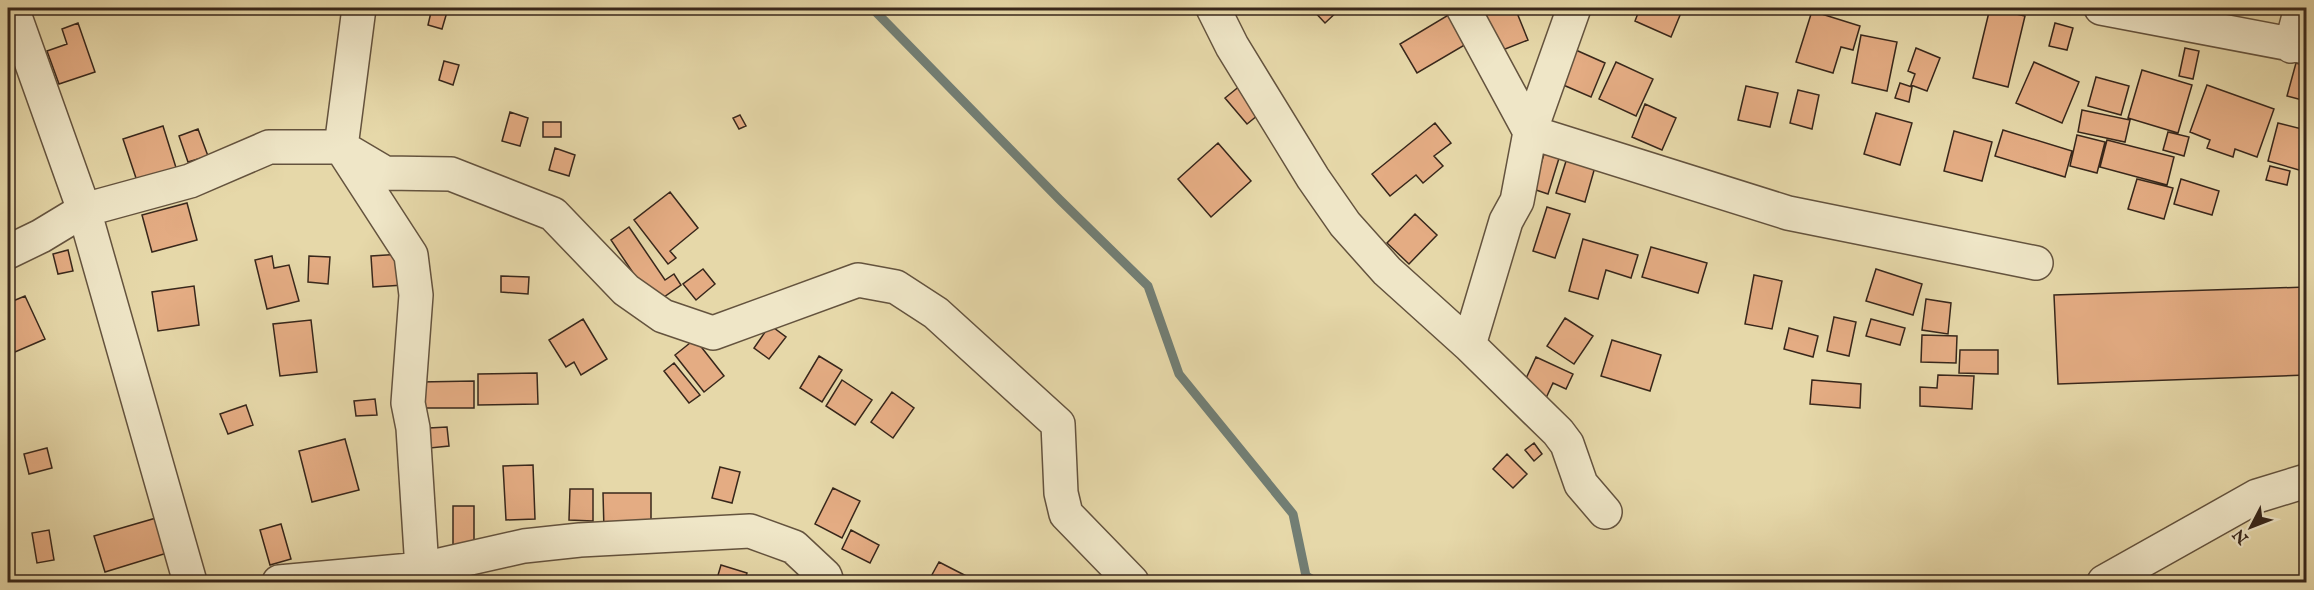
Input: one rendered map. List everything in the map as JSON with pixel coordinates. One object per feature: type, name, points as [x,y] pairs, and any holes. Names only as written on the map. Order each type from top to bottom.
[{"type":"street","points":[[12,8],[84,210],[190,582]]},
{"type":"street","points":[[358,8],[341,147],[411,255],[416,295],[408,403],[413,428],[424,576]]},
{"type":"street","points":[[1213,8],[1232,46],[1313,178],[1345,224],[1387,271],[1469,345],[1558,432],[1567,444],[1581,484],[1605,512]]},
{"type":"street","points":[[1463,8],[1530,132],[1788,213],[2036,263]]},
{"type":"street","points":[[1469,345],[1506,221],[1517,201],[1530,132],[1574,8]]},
{"type":"street","points":[[2101,8],[2299,47],[2301,8]]},
{"type":"street","points":[[8,252],[41,236],[84,210],[190,181],[269,147],[341,147],[385,173],[452,174],[554,214],[626,290],[663,316],[713,333],[858,280],[896,287],[936,313],[1058,423],[1061,493],[1066,514],[1132,582]]},
{"type":"street","points":[[2104,582],[2257,496],[2307,481]]},
{"type":"street","points":[[279,582],[424,576],[524,546],[580,540],[750,531],[794,547],[825,576],[827,582]]},
{"type":"building","points":[[432,8],[447,12],[442,29],[428,25]]},
{"type":"building","points":[[1311,8],[1339,8],[1340,9],[1325,23]]},
{"type":"building","points":[[1476,8],[1515,8],[1528,40],[1495,53]]},
{"type":"building","points":[[1640,8],[1683,8],[1671,37],[1635,21]]},
{"type":"building","points":[[1990,8],[2025,16],[2008,87],[1973,78]]},
{"type":"building","points":[[2244,8],[2286,8],[2285,15]]},
{"type":"building","points":[[1812,11],[1860,26],[1853,50],[1841,47],[1833,73],[1796,62]]},
{"type":"building","points":[[1450,14],[1468,43],[1417,73],[1400,44]]},
{"type":"building","points":[[78,23],[95,72],[59,84],[47,51],[67,44],[62,29]]},
{"type":"building","points":[[2055,23],[2073,28],[2067,50],[2049,46]]},
{"type":"building","points":[[1861,35],[1897,42],[1887,91],[1852,83]]},
{"type":"building","points":[[1569,47],[1605,63],[1591,97],[1554,81]]},
{"type":"building","points":[[1916,48],[1940,58],[1927,91],[1911,85],[1915,74],[1908,71]]},
{"type":"building","points":[[2185,48],[2199,51],[2193,79],[2179,76]]},
{"type":"building","points":[[444,61],[459,65],[453,85],[439,80]]},
{"type":"building","points":[[1616,62],[1653,79],[1636,116],[1599,99]]},
{"type":"building","points":[[2034,62],[2079,82],[2062,123],[2016,103]]},
{"type":"building","points":[[2296,63],[2306,66],[2306,101],[2287,96]]},
{"type":"building","points":[[2142,70],[2192,85],[2178,133],[2128,118]]},
{"type":"building","points":[[2096,77],[2129,86],[2121,115],[2088,106]]},
{"type":"building","points":[[1900,83],[1912,87],[1909,102],[1895,98]]},
{"type":"building","points":[[1241,85],[1263,111],[1247,124],[1225,98]]},
{"type":"building","points":[[2207,85],[2274,109],[2257,157],[2235,149],[2233,157],[2207,148],[2210,140],[2190,132]]},
{"type":"building","points":[[1746,86],[1778,93],[1770,127],[1738,120]]},
{"type":"building","points":[[1798,90],[1819,95],[1812,129],[1790,123]]},
{"type":"building","points":[[1645,104],[1676,118],[1662,150],[1632,137]]},
{"type":"building","points":[[2082,110],[2130,120],[2125,142],[2078,132]]},
{"type":"building","points":[[510,112],[528,118],[520,146],[502,141]]},
{"type":"building","points":[[1876,113],[1912,123],[1900,165],[1864,154]]},
{"type":"building","points":[[740,115],[746,126],[739,129],[733,118]]},
{"type":"building","points":[[543,122],[561,122],[561,137],[543,137]]},
{"type":"building","points":[[1435,123],[1451,143],[1434,156],[1443,166],[1423,183],[1416,175],[1390,196],[1372,174]]},
{"type":"building","points":[[2278,123],[2306,130],[2306,172],[2268,161]]},
{"type":"building","points":[[163,126],[178,174],[139,187],[123,139]]},
{"type":"building","points":[[198,129],[208,156],[188,162],[179,136]]},
{"type":"building","points":[[2003,130],[2072,151],[2065,177],[1995,156]]},
{"type":"building","points":[[1954,131],[1992,142],[1982,181],[1944,171]]},
{"type":"building","points":[[2168,132],[2189,137],[2184,156],[2163,150]]},
{"type":"building","points":[[2077,135],[2105,142],[2097,173],[2070,166]]},
{"type":"building","points":[[2107,140],[2174,157],[2167,185],[2100,167]]},
{"type":"building","points":[[1218,143],[1251,181],[1211,217],[1178,179]]},
{"type":"building","points":[[555,148],[575,155],[569,176],[549,170]]},
{"type":"building","points":[[1545,151],[1560,155],[1548,194],[1533,189]]},
{"type":"building","points":[[1567,158],[1595,167],[1585,202],[1556,193]]},
{"type":"building","points":[[2270,166],[2290,171],[2287,185],[2266,180]]},
{"type":"building","points":[[2137,179],[2173,188],[2164,219],[2128,209]]},
{"type":"building","points":[[2181,179],[2219,191],[2212,215],[2174,204]]},
{"type":"building","points":[[670,192],[698,228],[670,251],[676,258],[668,264],[634,220]]},
{"type":"building","points":[[187,203],[197,240],[152,252],[142,215]]},
{"type":"building","points":[[1547,207],[1570,214],[1555,258],[1533,251]]},
{"type":"building","points":[[1415,214],[1437,235],[1409,264],[1387,243]]},
{"type":"building","points":[[629,227],[665,280],[674,274],[681,285],[654,304],[611,240]]},
{"type":"building","points":[[1583,239],[1638,255],[1631,278],[1606,270],[1598,299],[1569,291]]},
{"type":"building","points":[[1651,247],[1707,263],[1698,293],[1642,277]]},
{"type":"building","points":[[68,250],[73,271],[58,274],[53,254]]},
{"type":"building","points":[[402,254],[404,285],[373,287],[371,256]]},
{"type":"building","points":[[272,256],[274,268],[289,265],[299,301],[267,309],[255,260]]},
{"type":"building","points":[[309,256],[330,257],[328,284],[308,282]]},
{"type":"building","points":[[703,269],[715,284],[696,300],[683,284]]},
{"type":"building","points":[[1876,269],[1922,284],[1913,315],[1866,301]]},
{"type":"building","points":[[1754,275],[1782,281],[1772,329],[1745,324]]},
{"type":"building","points":[[501,276],[529,277],[528,294],[501,292]]},
{"type":"building","points":[[194,286],[199,325],[158,331],[152,292]]},
{"type":"building","points":[[2306,287],[2306,375],[2058,384],[2054,295]]},
{"type":"building","points":[[25,296],[45,339],[15,352],[8,335],[8,303]]},
{"type":"building","points":[[1926,299],[1951,303],[1948,334],[1922,330]]},
{"type":"building","points":[[1834,317],[1856,322],[1849,356],[1827,351]]},
{"type":"building","points":[[1565,318],[1593,336],[1574,364],[1547,346]]},
{"type":"building","points":[[583,319],[607,359],[581,375],[574,362],[566,367],[549,340]]},
{"type":"building","points":[[1871,319],[1905,328],[1900,345],[1866,336]]},
{"type":"building","points":[[311,320],[317,372],[280,376],[273,324]]},
{"type":"building","points":[[770,325],[786,337],[769,359],[754,348]]},
{"type":"building","points":[[1789,328],[1818,336],[1813,357],[1784,349]]},
{"type":"building","points":[[1922,335],[1957,336],[1956,363],[1921,362]]},
{"type":"building","points":[[695,339],[724,376],[704,392],[675,355]]},
{"type":"building","points":[[1612,340],[1661,355],[1650,391],[1601,376]]},
{"type":"building","points":[[1960,350],[1998,350],[1998,374],[1959,373]]},
{"type":"building","points":[[819,356],[842,370],[822,402],[800,388]]},
{"type":"building","points":[[1536,357],[1573,374],[1566,389],[1553,383],[1546,398],[1522,387]]},
{"type":"building","points":[[674,363],[700,395],[689,403],[664,371]]},
{"type":"building","points":[[537,373],[538,404],[478,405],[478,374]]},
{"type":"building","points":[[1938,375],[1974,376],[1972,409],[1920,406],[1920,387],[1937,388]]},
{"type":"building","points":[[842,380],[872,400],[855,425],[826,406]]},
{"type":"building","points":[[1812,380],[1861,384],[1860,408],[1810,404]]},
{"type":"building","points":[[474,381],[474,408],[420,408],[420,382]]},
{"type":"building","points":[[892,392],[914,408],[893,438],[871,422]]},
{"type":"building","points":[[375,399],[377,415],[356,416],[354,401]]},
{"type":"building","points":[[246,405],[253,425],[228,434],[220,414]]},
{"type":"building","points":[[447,427],[449,446],[430,448],[429,428]]},
{"type":"building","points":[[345,439],[359,490],[312,502],[299,451]]},
{"type":"building","points":[[1534,443],[1542,454],[1534,461],[1525,450]]},
{"type":"building","points":[[47,448],[52,468],[29,474],[24,454]]},
{"type":"building","points":[[1507,454],[1527,474],[1513,488],[1493,469]]},
{"type":"building","points":[[533,465],[535,519],[506,520],[503,466]]},
{"type":"building","points":[[720,467],[740,472],[732,503],[712,498]]},
{"type":"building","points":[[833,488],[860,501],[842,538],[815,524]]},
{"type":"building","points":[[570,489],[593,489],[593,521],[569,520]]},
{"type":"building","points":[[603,493],[651,493],[651,530],[604,530]]},
{"type":"building","points":[[453,506],[474,506],[474,550],[453,551]]},
{"type":"building","points":[[156,518],[167,553],[105,572],[94,536]]},
{"type":"building","points":[[281,524],[291,559],[270,565],[260,530]]},
{"type":"building","points":[[49,530],[54,560],[37,563],[32,533]]},
{"type":"building","points":[[851,530],[879,545],[870,563],[842,549]]},
{"type":"building","points":[[939,562],[978,582],[928,582]]},
{"type":"building","points":[[721,565],[747,573],[744,582],[716,582]]},
{"type":"building","points":[[475,570],[477,582],[452,582],[451,574]]},
{"type":"waterway","points":[[872,8],[1060,200],[1148,286],[1179,374],[1293,514],[1306,576],[1317,582]]}]
